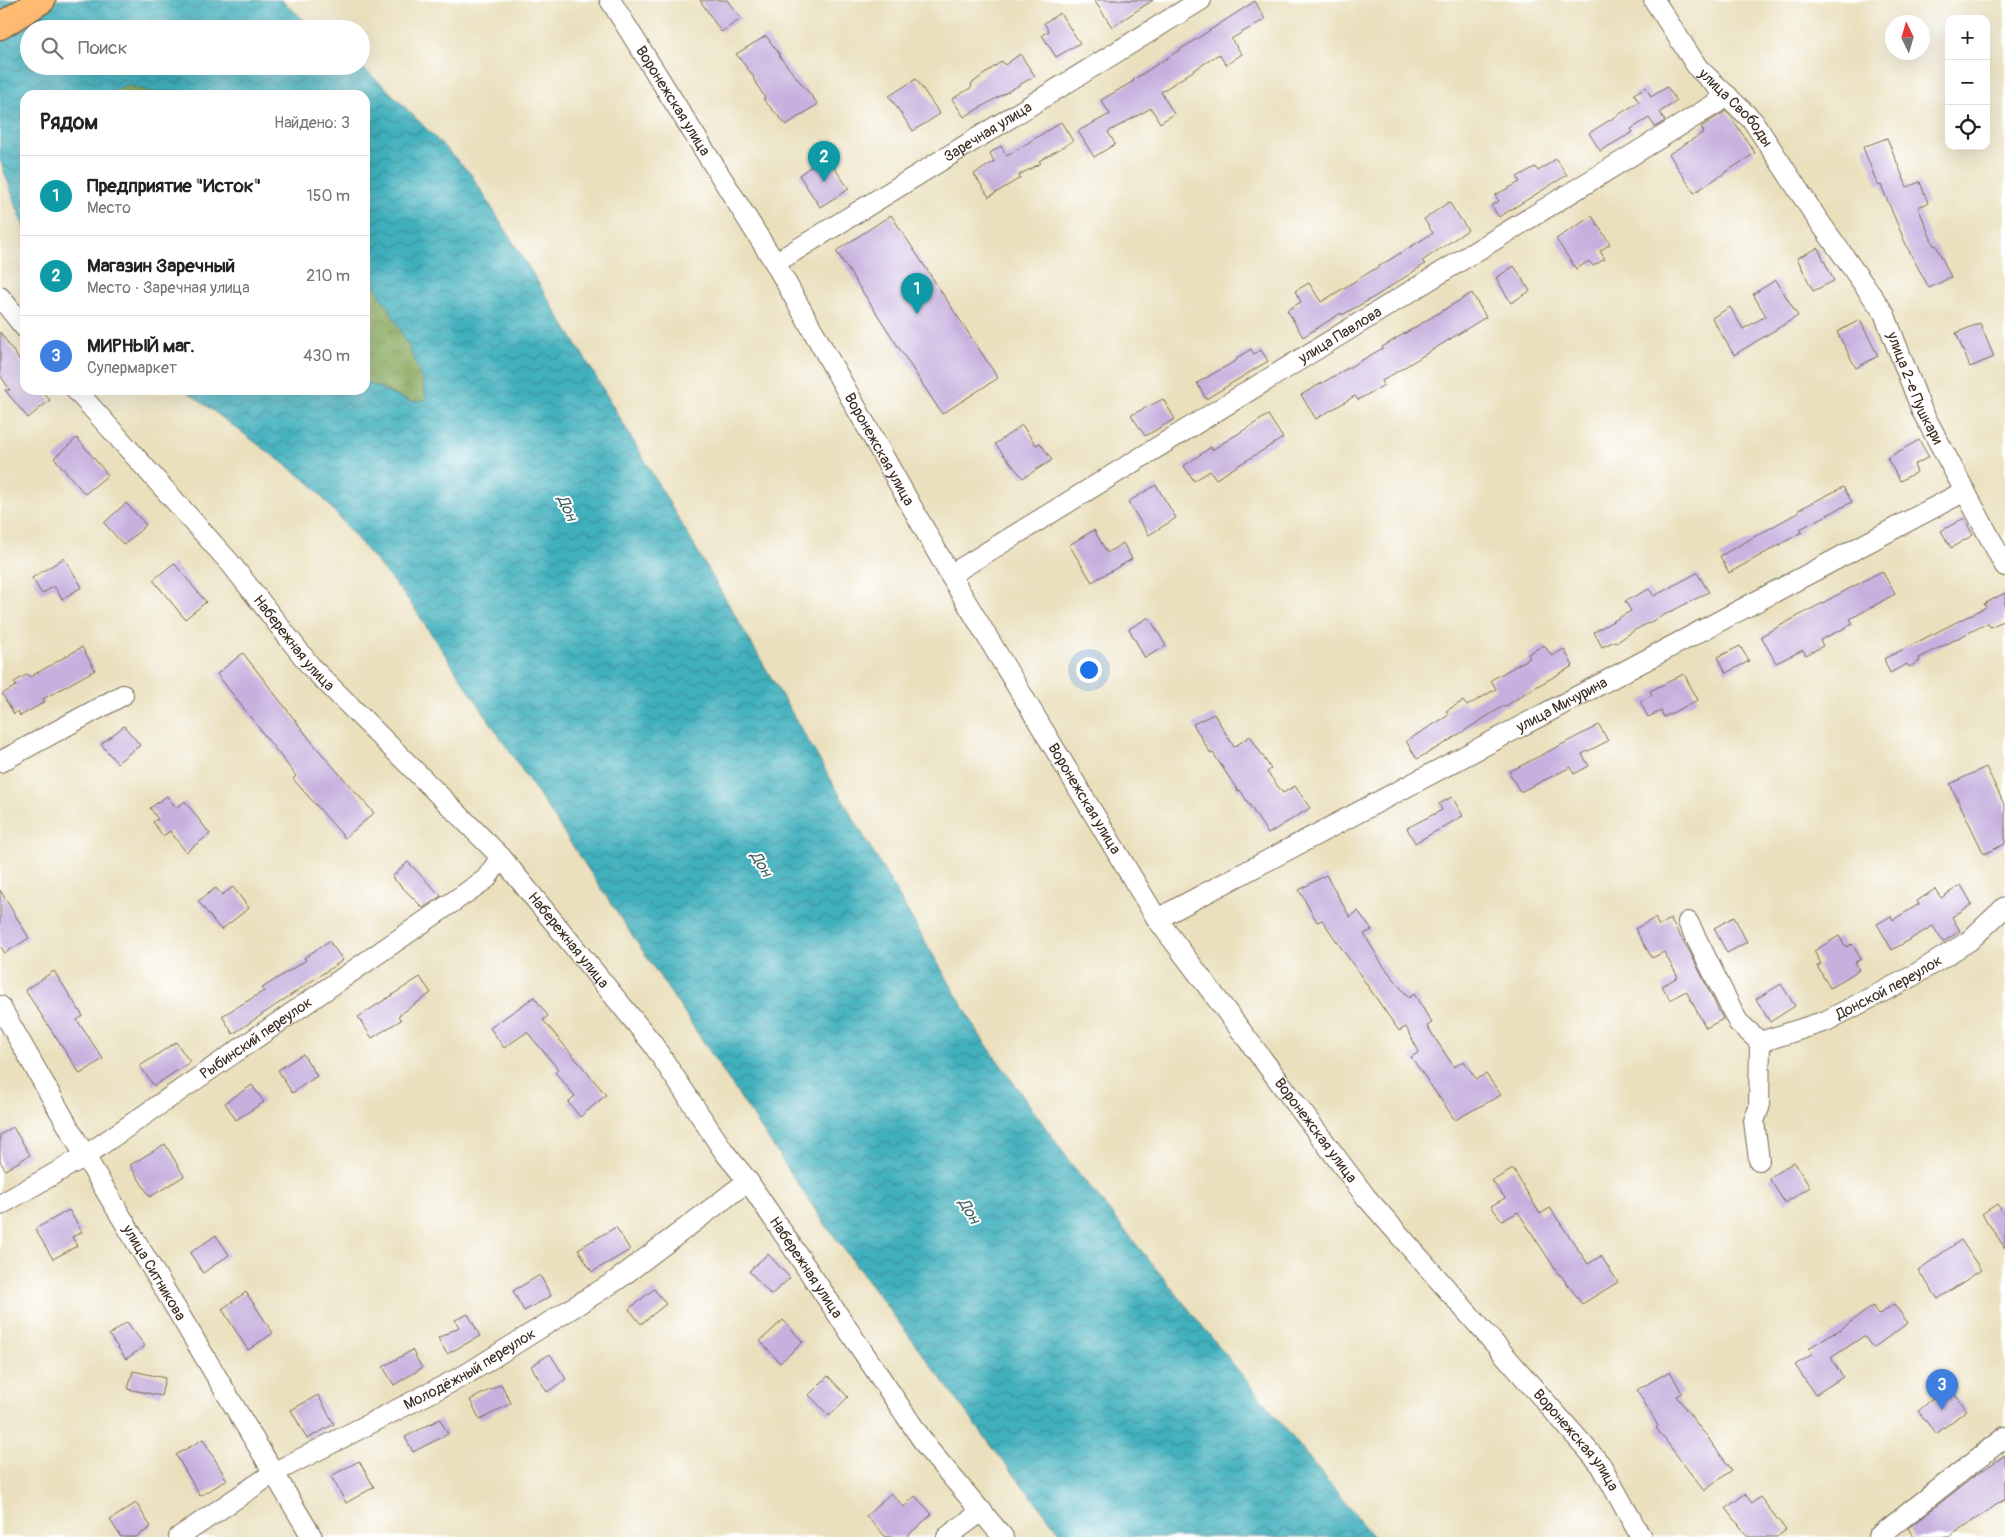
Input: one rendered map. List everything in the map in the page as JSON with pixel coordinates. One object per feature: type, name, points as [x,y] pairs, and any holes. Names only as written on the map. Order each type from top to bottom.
[{"type":"main road","points":[[0,26],[42,0]]},
{"type":"street","name":"Воронежская улица","points":[[610,0],[775,263],[950,575],[1157,919],[1366,1197],[1602,1464],[1641,1537]]},
{"type":"street","name":"Заречная улица","points":[[775,263],[1202,0]]},
{"type":"street","name":"улица Свободы","points":[[1654,0],[1698,68],[1753,121],[1816,217]]},
{"type":"street","name":"улица Павлова","points":[[950,575],[1728,96]]},
{"type":"street","name":"улица 2-е Пушкари","points":[[1816,217],[1884,314],[1922,411],[2005,566]]},
{"type":"street","points":[[0,298],[20,322]]},
{"type":"street","name":"Набережная улица","points":[[80,395],[231,564],[312,668],[501,857],[652,1043],[725,1153],[748,1181],[929,1450],[1003,1537]]},
{"type":"street","name":"улица Мичурина","points":[[1157,919],[1965,492]]},
{"type":"street","points":[[0,762],[123,695]]},
{"type":"street","name":"Рыбинский переулок","points":[[0,1205],[85,1156],[486,880],[501,857]]},
{"type":"street","name":"Донской переулок","points":[[1760,1042],[1826,1021],[1911,977],[1968,941],[2005,906]]},
{"type":"street","points":[[1688,922],[1738,1022],[1760,1042],[1759,1108],[1754,1121],[1759,1160]]},
{"type":"street","name":"улица Ситникова","points":[[0,1006],[85,1156],[312,1537]]},
{"type":"street","name":"Молодёжный переулок","points":[[180,1537],[275,1472],[465,1374],[618,1280],[748,1181]]},
{"type":"street","points":[[1878,1537],[2005,1436]]},
{"type":"street","points":[[947,1537],[982,1512]]},
{"type":"green space","points":[[127,85],[145,90],[115,90]]},
{"type":"green space","points":[[370,279],[402,332],[410,349],[417,366],[426,400],[413,402],[370,383]]},
{"type":"water","name":"Дон","points":[[0,0],[281,0],[304,20],[20,20],[20,75],[370,74],[385,87],[471,174],[586,360],[981,1037],[1073,1166],[1373,1537],[1064,1537],[996,1452],[822,1220],[410,602],[311,484],[192,395],[370,395],[370,383],[413,402],[426,400],[424,385],[413,356],[391,312],[370,279],[370,90],[145,90],[127,85],[115,90],[20,90],[20,216],[0,160]]},
{"type":"building","points":[[700,0],[727,0],[741,19],[721,32]]},
{"type":"building","points":[[1094,0],[1153,0],[1112,27]]},
{"type":"building","points":[[1255,1],[1265,19],[1231,39],[1242,54],[1226,65],[1219,54],[1161,92],[1174,114],[1160,123],[1151,108],[1108,132],[1115,144],[1094,157],[1078,131],[1110,114],[1101,100],[1134,81]]},
{"type":"building","points":[[1060,13],[1080,43],[1056,57],[1042,35],[1049,31],[1044,23]]},
{"type":"building","points":[[766,36],[779,56],[818,104],[786,125],[763,99],[765,98],[754,77],[736,54]]},
{"type":"building","points":[[1020,54],[1035,76],[964,117],[952,99],[972,87],[971,84],[1002,61],[1005,65]]},
{"type":"building","points":[[916,79],[940,114],[913,131],[889,96]]},
{"type":"building","points":[[1646,87],[1651,97],[1667,87],[1677,101],[1660,112],[1665,121],[1655,127],[1649,118],[1631,129],[1633,132],[1600,151],[1589,133],[1639,102],[1634,94]]},
{"type":"building","points":[[1726,111],[1755,153],[1694,193],[1669,154],[1704,132],[1701,127]]},
{"type":"building","points":[[1061,122],[1073,141],[1039,161],[1041,163],[1019,175],[1020,178],[989,197],[974,174],[994,162],[990,153],[1001,146],[1007,156]]},
{"type":"building","points":[[1887,138],[1907,187],[1920,182],[1928,203],[1918,207],[1934,246],[1936,245],[1951,277],[1929,288],[1907,247],[1881,185],[1878,186],[1863,147]]},
{"type":"building","points":[[826,156],[849,189],[820,207],[799,175]]},
{"type":"building","points":[[1556,159],[1567,175],[1499,217],[1491,205],[1499,201],[1495,195],[1520,182],[1517,177],[1535,167],[1538,171]]},
{"type":"building","points":[[1449,202],[1468,230],[1422,261],[1425,264],[1376,296],[1342,315],[1341,313],[1303,337],[1287,310],[1301,302],[1295,291],[1309,283],[1321,302],[1433,233],[1424,219]]},
{"type":"building","points":[[891,215],[998,378],[942,414],[836,251]]},
{"type":"building","points":[[1592,216],[1610,244],[1600,251],[1605,259],[1593,266],[1589,261],[1576,269],[1556,239]]},
{"type":"building","points":[[1818,248],[1834,281],[1813,291],[1797,258]]},
{"type":"building","points":[[1514,266],[1530,291],[1511,303],[1496,278]]},
{"type":"building","points":[[1776,280],[1798,316],[1734,355],[1712,318],[1730,307],[1743,329],[1766,316],[1753,294]]},
{"type":"building","points":[[1472,293],[1486,317],[1382,381],[1384,385],[1358,400],[1355,396],[1316,419],[1301,395],[1383,348]]},
{"type":"building","points":[[1860,320],[1878,356],[1856,368],[1837,332]]},
{"type":"building","points":[[1980,323],[1994,357],[1970,367],[1956,333]]},
{"type":"building","points":[[0,332],[20,361],[20,395],[46,395],[50,400],[28,418],[5,390],[10,390],[0,375]]},
{"type":"building","points":[[1251,349],[1254,354],[1261,350],[1268,361],[1206,399],[1197,383],[1237,360],[1237,358]]},
{"type":"building","points":[[1163,399],[1175,419],[1145,436],[1131,415]]},
{"type":"building","points":[[1268,415],[1283,438],[1216,479],[1210,471],[1194,481],[1184,466],[1211,447],[1212,450]]},
{"type":"building","points":[[1022,425],[1036,445],[1040,443],[1052,460],[1023,478],[995,444]]},
{"type":"building","points":[[77,438],[108,475],[85,494],[54,458]]},
{"type":"building","points":[[1919,440],[1929,457],[1914,465],[1917,472],[1900,481],[1887,458]]},
{"type":"building","points":[[1156,485],[1176,518],[1149,535],[1128,502]]},
{"type":"building","points":[[1843,487],[1852,502],[1800,529],[1802,532],[1729,573],[1720,556],[1799,512],[1798,510]]},
{"type":"building","points":[[126,503],[146,525],[124,545],[104,523]]},
{"type":"building","points":[[1964,518],[1973,535],[1951,548],[1941,531]]},
{"type":"building","points":[[1094,530],[1107,553],[1123,543],[1132,559],[1092,582],[1069,545]]},
{"type":"building","points":[[64,558],[82,587],[62,599],[54,586],[42,594],[32,578]]},
{"type":"building","points":[[174,563],[206,602],[185,619],[153,580]]},
{"type":"building","points":[[1882,571],[1895,594],[1850,619],[1853,624],[1820,640],[1823,646],[1806,655],[1803,650],[1776,663],[1761,636]]},
{"type":"building","points":[[1697,573],[1709,592],[1635,630],[1616,643],[1615,641],[1602,647],[1594,632],[1631,611],[1625,601],[1649,589],[1654,596]]},
{"type":"building","points":[[2005,593],[2005,620],[1990,627],[1988,623],[1919,658],[1920,661],[1909,667],[1907,664],[1890,673],[1884,659],[1986,607],[1984,604]]},
{"type":"building","points":[[1149,617],[1166,646],[1145,658],[1129,629]]},
{"type":"building","points":[[1544,645],[1552,656],[1564,649],[1573,666],[1417,759],[1406,741],[1449,715],[1446,711],[1463,701],[1467,706],[1496,689],[1491,680],[1530,658],[1528,654]]},
{"type":"building","points":[[1740,646],[1749,661],[1726,673],[1718,657]]},
{"type":"building","points":[[82,647],[95,670],[43,699],[45,702],[20,716],[18,711],[14,714],[2,694],[16,686],[14,682],[28,674],[30,677]]},
{"type":"building","points":[[243,653],[315,746],[374,813],[345,838],[293,779],[296,776],[217,674]]},
{"type":"building","points":[[1684,674],[1698,700],[1664,717],[1661,711],[1648,717],[1640,701],[1652,695],[1650,691]]},
{"type":"building","points":[[1214,714],[1234,747],[1250,736],[1271,769],[1267,772],[1283,793],[1295,786],[1310,808],[1268,834],[1240,790],[1238,791],[1213,753],[1211,754],[1193,724]]},
{"type":"building","points":[[1599,725],[1608,741],[1582,754],[1589,766],[1574,774],[1571,767],[1520,792],[1509,772]]},
{"type":"building","points":[[124,726],[140,745],[117,763],[101,744]]},
{"type":"building","points":[[1986,767],[2005,806],[2005,844],[1984,854],[1950,784]]},
{"type":"building","points":[[167,796],[176,808],[185,801],[210,834],[186,852],[170,831],[163,836],[153,822],[158,819],[150,808]]},
{"type":"building","points":[[1452,797],[1463,816],[1415,843],[1407,828],[1442,810],[1439,804]]},
{"type":"building","points":[[408,862],[441,896],[423,908],[392,877]]},
{"type":"building","points":[[1326,875],[1350,917],[1358,911],[1372,930],[1364,934],[1382,964],[1409,998],[1414,994],[1432,1023],[1427,1026],[1454,1067],[1464,1061],[1476,1079],[1486,1074],[1501,1095],[1455,1120],[1411,1057],[1419,1052],[1406,1027],[1399,1031],[1322,920],[1317,922],[1299,890]]},
{"type":"building","points":[[1961,885],[1972,904],[1952,917],[1960,931],[1943,942],[1933,926],[1892,950],[1877,924],[1891,916],[1893,920],[1919,904],[1917,901],[1935,889],[1941,898]]},
{"type":"building","points":[[233,887],[249,908],[221,930],[198,901],[216,888],[222,895]]},
{"type":"building","points":[[0,890],[29,938],[5,953],[0,946]]},
{"type":"building","points":[[1734,917],[1747,942],[1727,953],[1714,928]]},
{"type":"building","points":[[1655,918],[1659,926],[1670,919],[1690,952],[1723,1019],[1706,1028],[1686,991],[1670,1000],[1662,986],[1678,977],[1664,952],[1652,958],[1635,929]]},
{"type":"building","points":[[1839,936],[1846,947],[1852,944],[1861,959],[1855,962],[1859,970],[1830,988],[1817,966],[1821,964],[1814,951]]},
{"type":"building","points":[[329,941],[343,960],[233,1034],[222,1016],[264,991],[262,988],[306,960],[304,958]]},
{"type":"building","points":[[54,971],[83,1016],[77,1020],[103,1059],[80,1074],[25,990]]},
{"type":"building","points":[[420,977],[431,993],[398,1016],[401,1020],[372,1038],[358,1017]]},
{"type":"building","points":[[1781,984],[1795,1006],[1770,1022],[1756,999]]},
{"type":"building","points":[[534,997],[548,1016],[543,1020],[606,1095],[580,1117],[568,1102],[575,1096],[555,1072],[558,1069],[527,1032],[504,1048],[490,1028]]},
{"type":"building","points":[[176,1042],[190,1062],[154,1086],[140,1066]]},
{"type":"building","points":[[303,1054],[317,1076],[292,1093],[278,1070]]},
{"type":"building","points":[[252,1085],[264,1102],[236,1120],[225,1103]]},
{"type":"building","points":[[13,1127],[30,1155],[5,1170],[0,1161],[0,1135]]},
{"type":"building","points":[[165,1144],[184,1176],[150,1197],[130,1165]]},
{"type":"building","points":[[1794,1162],[1810,1187],[1785,1203],[1769,1178]]},
{"type":"building","points":[[1513,1169],[1540,1214],[1550,1208],[1588,1264],[1601,1256],[1618,1282],[1582,1304],[1559,1275],[1518,1212],[1502,1221],[1491,1206],[1505,1198],[1492,1181]]},
{"type":"building","points":[[1997,1204],[2005,1216],[2005,1248],[1982,1214]]},
{"type":"building","points":[[69,1210],[82,1232],[72,1237],[77,1246],[53,1259],[35,1229]]},
{"type":"building","points":[[616,1227],[630,1250],[592,1272],[578,1249]]},
{"type":"building","points":[[216,1235],[229,1255],[203,1273],[190,1253]]},
{"type":"building","points":[[1961,1240],[1981,1270],[1938,1299],[1918,1270]]},
{"type":"building","points":[[768,1254],[790,1278],[771,1295],[749,1271]]},
{"type":"building","points":[[540,1275],[551,1296],[524,1311],[513,1291]]},
{"type":"building","points":[[654,1289],[666,1304],[641,1324],[629,1309]]},
{"type":"building","points":[[246,1292],[273,1333],[248,1350],[222,1309]]},
{"type":"building","points":[[1894,1304],[1908,1323],[1873,1348],[1864,1336],[1831,1358],[1843,1377],[1815,1395],[1795,1365],[1813,1354],[1809,1348],[1835,1333],[1873,1306],[1878,1315]]},
{"type":"building","points":[[468,1314],[480,1336],[447,1354],[438,1338],[459,1327],[455,1320]]},
{"type":"building","points":[[783,1320],[803,1342],[780,1363],[760,1341]]},
{"type":"building","points":[[127,1322],[145,1346],[126,1359],[109,1335]]},
{"type":"building","points":[[412,1350],[422,1368],[394,1385],[383,1367]]},
{"type":"building","points":[[550,1354],[566,1379],[547,1392],[531,1366]]},
{"type":"building","points":[[133,1371],[165,1378],[161,1396],[128,1389]]},
{"type":"building","points":[[1670,1371],[1682,1393],[1676,1396],[1732,1470],[1704,1491],[1656,1428],[1658,1426],[1637,1390]]},
{"type":"building","points":[[828,1376],[848,1397],[829,1416],[809,1395]]},
{"type":"building","points":[[501,1384],[511,1403],[480,1420],[470,1400]]},
{"type":"building","points":[[1948,1386],[1967,1410],[1936,1434],[1918,1411]]},
{"type":"building","points":[[318,1395],[334,1424],[307,1439],[291,1410]]},
{"type":"building","points":[[440,1419],[448,1434],[413,1452],[405,1437]]},
{"type":"building","points":[[203,1439],[227,1480],[200,1496],[176,1455]]},
{"type":"building","points":[[2005,1455],[2005,1499],[1949,1537],[1914,1537],[1908,1528]]},
{"type":"building","points":[[359,1461],[374,1487],[346,1503],[331,1476]]},
{"type":"building","points":[[891,1493],[904,1507],[915,1496],[932,1514],[906,1537],[886,1537],[866,1516]]},
{"type":"building","points":[[1745,1494],[1752,1503],[1760,1497],[1786,1530],[1777,1537],[1748,1537],[1726,1508]]},
{"type":"building","points":[[136,1503],[151,1527],[136,1537],[121,1537],[110,1520]]},
{"type":"place","name":"Магазин Заречный","points":[[824,182]]},
{"type":"place","name":"Предприятие \"Исток\"","points":[[917,314]]},
{"type":"place","name":"МИРНЫЙ маг.","points":[[1942,1410]]}]
